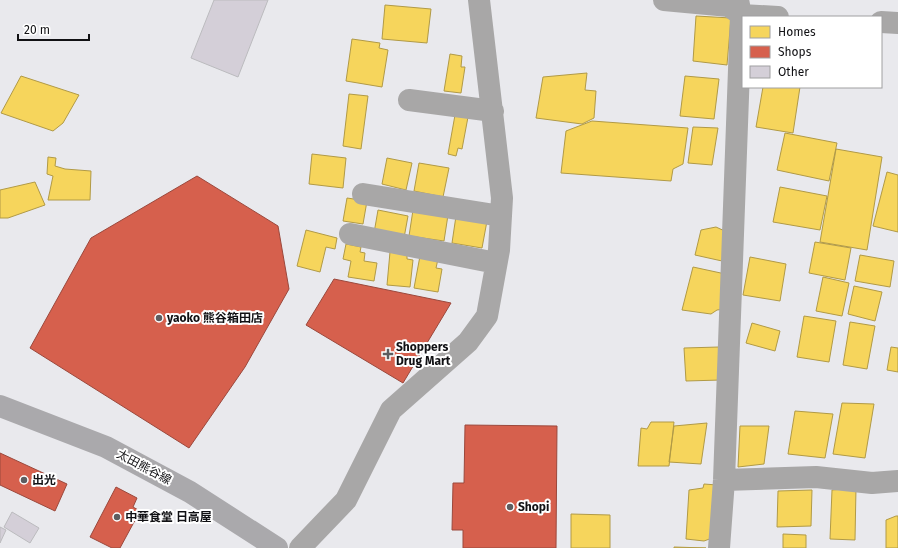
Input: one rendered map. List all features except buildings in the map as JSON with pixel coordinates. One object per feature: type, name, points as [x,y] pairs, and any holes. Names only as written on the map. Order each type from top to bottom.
[{"type":"main road","name":"太田熊谷線","points":[[0,406],[106,447],[190,492],[277,548]]},
{"type":"street","points":[[300,548],[346,500],[391,410],[468,342],[487,316],[496,263],[502,198],[479,0]]},
{"type":"street","points":[[664,0],[729,6],[774,16]]},
{"type":"street","points":[[719,548],[724,480],[739,8]]},
{"type":"street","points":[[882,22],[898,23]]},
{"type":"street","points":[[409,100],[493,111]]},
{"type":"street","points":[[363,194],[501,216]]},
{"type":"street","points":[[350,234],[496,263]]},
{"type":"street","points":[[724,480],[816,477],[872,483],[898,481]]},
{"type":"place","name":"yaoko 熊谷箱田店","points":[[159,318]]},
{"type":"place","name":"Shoppers Drug Mart","points":[[388,354]]},
{"type":"place","name":"出光","points":[[24,480]]},
{"type":"place","name":"Shopi","points":[[510,507]]},
{"type":"place","name":"中華食堂 日高屋","points":[[117,517]]}]
